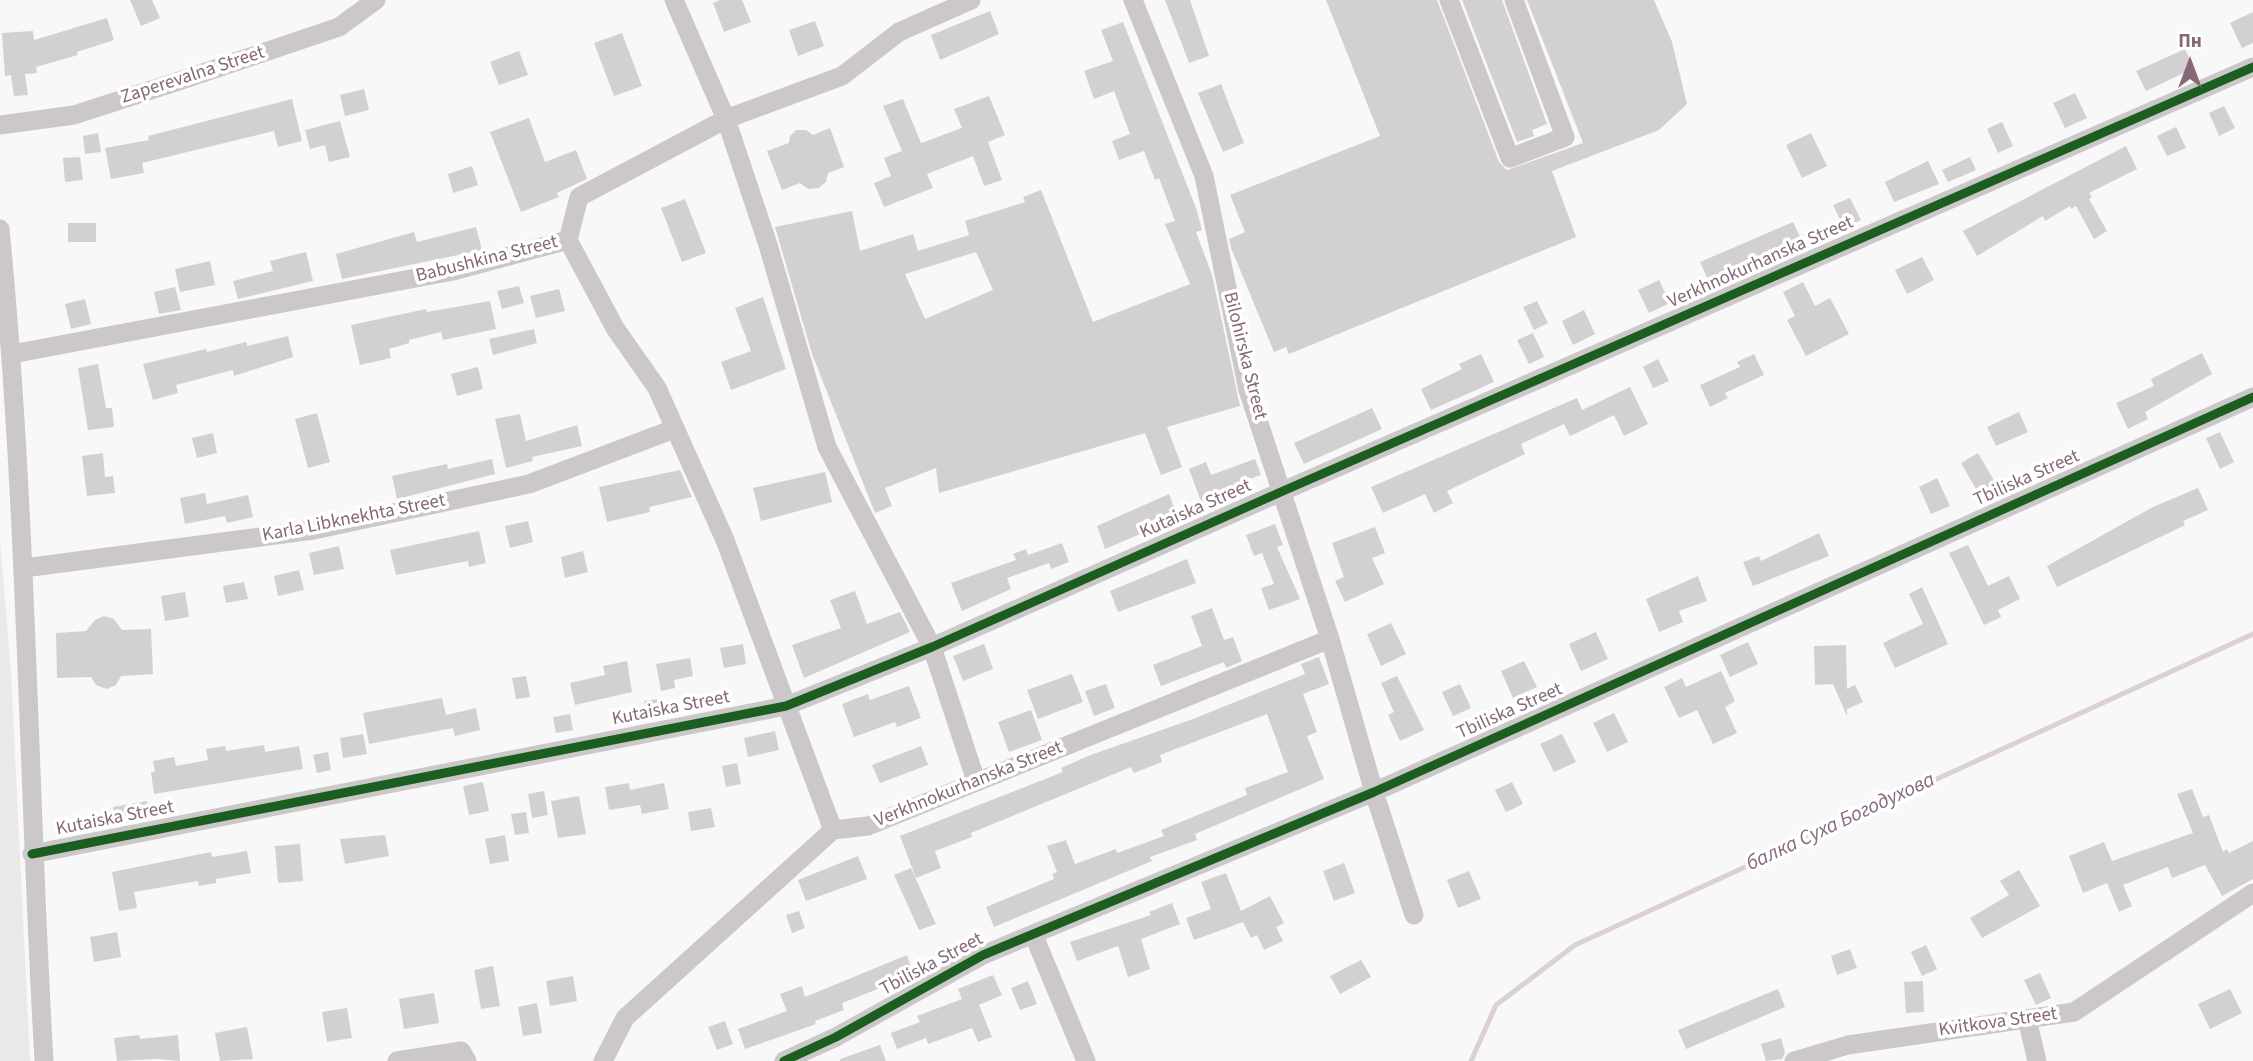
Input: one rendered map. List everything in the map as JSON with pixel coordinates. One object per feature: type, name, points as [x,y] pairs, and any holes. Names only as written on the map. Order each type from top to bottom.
[{"type":"street","name":"Zaperevalna Street","points":[[0,125],[74,115],[166,85],[339,27],[376,0]]},
{"type":"street","points":[[674,0],[726,119],[768,245],[827,447],[932,647],[976,781]]},
{"type":"street","name":"Babushkina Street","points":[[12,354],[453,271],[568,240],[579,197],[726,119],[842,76],[900,32],[971,0]]},
{"type":"street","name":"Bilohirska Street","points":[[1133,0],[1204,176],[1248,390],[1330,639],[1374,792],[1414,915]]},
{"type":"street","points":[[1448,0],[1510,158],[1565,137],[1514,0]]},
{"type":"street","name":"Verkhnokurhanska Street","points":[[1283,491],[2253,67]]},
{"type":"street","points":[[0,229],[12,354],[24,568],[32,853],[44,1061]]},
{"type":"street","points":[[568,240],[615,328],[657,388],[725,540],[833,830],[625,1018],[603,1061]]},
{"type":"street","name":"Tbiliska Street","points":[[784,1061],[836,1037],[983,956],[1374,792],[2253,397]]},
{"type":"street","name":"Karla Libknekhta Street","points":[[24,568],[314,530],[515,487],[674,429]]},
{"type":"street","name":"Kutaiska Street","points":[[32,853],[786,706],[932,647],[1283,491]]},
{"type":"street","name":"Verkhnokurhanska Street","points":[[833,830],[869,826],[1330,639]]},
{"type":"street","name":"Kvitkova Street","points":[[1794,1061],[1848,1045],[2074,1012],[2253,893]]},
{"type":"street","points":[[1034,936],[1086,1061]]},
{"type":"street","points":[[2027,1019],[2037,1061]]},
{"type":"street","points":[[397,1061],[461,1051],[467,1061]]},
{"type":"shaded area","points":[[0,539],[11,673],[30,1061],[0,1061]]},
{"type":"building","points":[[130,0],[152,0],[160,18],[141,26]]},
{"type":"building","points":[[720,0],[742,0],[751,22],[724,32],[713,3]]},
{"type":"building","points":[[1165,0],[1190,0],[1209,56],[1189,63]]},
{"type":"building","points":[[1326,0],[1437,0],[1499,162],[1507,170],[1583,143],[1527,0],[1654,0],[1672,42],[1687,104],[1659,130],[1552,171],[1576,237],[1289,354],[1286,347],[1274,352],[1231,248],[1229,239],[1245,232],[1230,195],[1380,136]]},
{"type":"building","points":[[1462,0],[1502,0],[1547,124],[1532,130],[1534,136],[1517,142]]},
{"type":"building","points":[[990,11],[999,34],[940,60],[931,35]]},
{"type":"building","points":[[2253,12],[2253,43],[2242,48],[2230,23]]},
{"type":"building","points":[[107,18],[114,40],[77,52],[78,55],[36,67],[37,73],[25,74],[28,95],[14,96],[11,75],[5,76],[2,33],[33,31],[34,40]]},
{"type":"building","points":[[815,21],[824,46],[798,56],[789,30]]},
{"type":"building","points":[[1123,22],[1196,208],[1202,230],[1196,232],[1212,275],[1240,406],[1167,427],[1182,467],[1161,475],[1145,433],[939,493],[936,468],[885,488],[892,506],[875,513],[812,354],[775,227],[852,211],[860,251],[913,234],[918,251],[969,235],[965,221],[1025,202],[1023,197],[1041,190],[1093,322],[1190,284],[1165,224],[1175,221],[1159,178],[1155,180],[1144,151],[1119,160],[1112,141],[1130,134],[1114,91],[1094,99],[1084,71],[1113,61],[1101,30]],"holes":[[[976,252],[993,290],[925,319],[905,274]]]},
{"type":"building","points":[[622,33],[642,86],[614,96],[594,43]]},
{"type":"building","points":[[2185,49],[2194,68],[2146,91],[2136,71]]},
{"type":"building","points":[[519,51],[528,75],[499,85],[490,62]]},
{"type":"building","points":[[1221,84],[1244,143],[1223,152],[1198,93]]},
{"type":"building","points":[[364,89],[369,110],[345,116],[340,95]]},
{"type":"building","points":[[2075,93],[2087,118],[2065,128],[2053,103]]},
{"type":"building","points":[[989,96],[1005,135],[988,142],[1002,180],[984,186],[973,156],[927,174],[933,188],[884,207],[874,183],[891,176],[884,158],[902,151],[883,106],[903,99],[921,143],[962,128],[954,109]]},
{"type":"building","points":[[292,99],[302,141],[278,147],[274,131],[142,163],[144,173],[111,179],[105,148],[149,140],[148,136]]},
{"type":"building","points":[[2224,106],[2235,128],[2219,136],[2209,113]]},
{"type":"building","points":[[529,118],[545,162],[576,150],[587,179],[557,193],[559,197],[521,212],[490,132]]},
{"type":"building","points":[[340,121],[350,157],[329,162],[325,145],[310,149],[305,130]]},
{"type":"building","points":[[2002,122],[2013,146],[1998,153],[1987,129]]},
{"type":"building","points":[[2176,127],[2186,148],[2167,156],[2157,136]]},
{"type":"building","points":[[830,128],[844,167],[828,173],[826,182],[819,188],[808,189],[800,183],[782,190],[767,151],[789,143],[790,136],[796,130],[806,130],[813,135]]},
{"type":"building","points":[[98,133],[101,152],[85,154],[83,136]]},
{"type":"building","points":[[1811,133],[1827,166],[1802,178],[1786,145]]},
{"type":"building","points":[[2126,146],[2137,169],[2089,193],[2092,197],[2089,199],[2107,231],[2094,239],[2076,206],[2071,209],[2070,206],[2045,221],[2043,216],[1977,256],[1963,231]]},
{"type":"building","points":[[80,157],[83,180],[65,182],[63,158]]},
{"type":"building","points":[[1970,157],[1976,170],[1948,182],[1942,170]]},
{"type":"building","points":[[1928,161],[1939,184],[1894,202],[1885,182]]},
{"type":"building","points":[[472,166],[478,185],[453,193],[448,174]]},
{"type":"building","points":[[1850,198],[1861,220],[1844,228],[1833,205]]},
{"type":"building","points":[[685,199],[706,253],[682,262],[661,208]]},
{"type":"building","points":[[1793,222],[1802,241],[1711,286],[1700,262]]},
{"type":"building","points":[[68,223],[96,223],[96,242],[68,242]]},
{"type":"building","points":[[476,227],[482,250],[342,279],[336,254],[414,232],[417,242]]},
{"type":"building","points":[[306,252],[313,281],[238,299],[233,281],[273,271],[270,261]]},
{"type":"building","points":[[1922,257],[1934,280],[1907,294],[1895,270]]},
{"type":"building","points":[[210,261],[215,285],[180,292],[175,269]]},
{"type":"building","points":[[1659,280],[1670,303],[1649,313],[1638,290]]},
{"type":"building","points":[[1803,282],[1815,306],[1830,298],[1849,334],[1806,356],[1787,320],[1795,316],[1783,292]]},
{"type":"building","points":[[519,286],[524,303],[502,309],[497,291]]},
{"type":"building","points":[[175,287],[181,310],[159,314],[154,292]]},
{"type":"building","points":[[559,289],[565,311],[536,318],[530,296]]},
{"type":"building","points":[[763,297],[786,369],[731,390],[721,362],[751,351],[735,308]]},
{"type":"building","points":[[85,299],[91,324],[71,329],[65,304]]},
{"type":"building","points":[[490,301],[496,329],[443,340],[441,332],[409,340],[409,343],[389,349],[391,358],[360,365],[351,325],[426,309],[427,312]]},
{"type":"building","points":[[1537,301],[1548,323],[1534,330],[1523,307]]},
{"type":"building","points":[[1584,310],[1595,334],[1573,345],[1562,321]]},
{"type":"building","points":[[534,329],[537,343],[493,355],[489,339]]},
{"type":"building","points":[[1533,333],[1544,357],[1529,364],[1517,340]]},
{"type":"building","points":[[288,336],[293,357],[234,376],[233,370],[176,385],[178,393],[153,400],[143,364],[206,349],[207,352],[246,342],[247,346]]},
{"type":"building","points":[[2202,353],[2212,374],[2145,412],[2148,419],[2128,429],[2116,403],[2154,386],[2151,379]]},
{"type":"building","points":[[1481,354],[1494,382],[1431,410],[1421,389],[1462,369],[1459,364]]},
{"type":"building","points":[[1754,354],[1764,375],[1725,393],[1728,398],[1710,407],[1700,385],[1740,367],[1737,362]]},
{"type":"building","points":[[1658,359],[1669,381],[1653,388],[1643,367]]},
{"type":"building","points":[[98,364],[106,408],[112,408],[114,427],[88,430],[78,368]]},
{"type":"building","points":[[478,367],[483,389],[457,396],[451,374]]},
{"type":"building","points":[[1630,387],[1648,424],[1624,436],[1614,415],[1570,436],[1564,424],[1521,444],[1525,454],[1447,491],[1453,503],[1434,513],[1425,494],[1383,513],[1371,487],[1577,398],[1582,410]]},
{"type":"building","points":[[1372,408],[1382,429],[1304,464],[1294,443]]},
{"type":"building","points":[[2019,412],[2028,432],[1996,446],[1987,427]]},
{"type":"building","points":[[317,413],[330,462],[308,468],[295,419]]},
{"type":"building","points":[[520,414],[526,441],[577,425],[582,446],[532,457],[533,461],[506,468],[495,419]]},
{"type":"building","points":[[2220,432],[2234,462],[2220,469],[2206,438]]},
{"type":"building","points":[[213,433],[217,453],[197,458],[192,438]]},
{"type":"building","points":[[103,453],[105,477],[113,476],[115,493],[87,496],[82,456]]},
{"type":"building","points":[[1978,453],[1997,486],[1980,496],[1961,463]]},
{"type":"building","points":[[492,459],[495,474],[397,499],[392,476],[447,464],[448,469]]},
{"type":"building","points":[[1255,459],[1261,475],[1217,491],[1221,501],[1203,507],[1189,469],[1206,462],[1211,475]]},
{"type":"building","points":[[680,470],[692,497],[649,507],[650,512],[607,522],[599,487]]},
{"type":"building","points":[[825,472],[832,502],[761,521],[753,488]]},
{"type":"building","points":[[1937,478],[1950,506],[1931,514],[1919,487]]},
{"type":"building","points":[[2198,488],[2208,510],[2183,521],[2185,525],[2057,587],[2047,566],[2153,507]]},
{"type":"building","points":[[205,493],[207,504],[248,495],[253,517],[227,523],[225,516],[185,524],[180,498]]},
{"type":"building","points":[[1169,494],[1178,518],[1105,549],[1097,526]]},
{"type":"building","points":[[528,521],[533,542],[510,548],[505,526]]},
{"type":"building","points":[[1275,524],[1283,545],[1277,547],[1300,599],[1269,610],[1261,588],[1274,584],[1262,553],[1254,556],[1246,535]]},
{"type":"building","points":[[1375,527],[1385,553],[1372,558],[1384,584],[1345,602],[1335,581],[1344,577],[1332,543]]},
{"type":"building","points":[[479,531],[486,563],[469,567],[468,561],[396,575],[390,550]]},
{"type":"building","points":[[1819,533],[1829,556],[1753,586],[1743,562],[1759,556],[1761,561]]},
{"type":"building","points":[[1062,543],[1069,562],[1051,569],[1049,563],[1007,578],[1011,589],[962,611],[951,583],[1016,560],[1013,554],[1026,549],[1028,555]]},
{"type":"building","points":[[1968,545],[1988,586],[2009,576],[2020,599],[1998,610],[2001,617],[1984,625],[1949,553]]},
{"type":"building","points":[[339,546],[344,569],[314,575],[309,553]]},
{"type":"building","points":[[583,551],[588,572],[565,578],[561,557]]},
{"type":"building","points":[[1187,559],[1196,583],[1118,612],[1110,591]]},
{"type":"building","points":[[299,570],[304,590],[278,596],[274,576]]},
{"type":"building","points":[[1698,576],[1707,601],[1679,611],[1683,622],[1659,632],[1646,599]]},
{"type":"building","points":[[244,582],[248,599],[226,603],[223,586]]},
{"type":"building","points":[[1922,587],[1948,644],[1895,668],[1883,643],[1923,624],[1909,594]]},
{"type":"building","points":[[855,591],[867,624],[900,612],[910,632],[804,678],[792,645],[841,628],[830,600]]},
{"type":"building","points":[[185,592],[189,617],[165,621],[161,596]]},
{"type":"building","points":[[1212,608],[1224,640],[1233,637],[1242,661],[1226,668],[1224,662],[1161,686],[1153,665],[1202,646],[1191,616]]},
{"type":"building","points":[[104,616],[114,619],[122,630],[151,629],[153,674],[121,676],[116,685],[107,689],[96,685],[91,677],[57,678],[56,633],[86,631],[95,620]]},
{"type":"building","points":[[1391,623],[1406,654],[1381,666],[1367,634]]},
{"type":"building","points":[[1596,632],[1608,659],[1581,671],[1569,644]]},
{"type":"building","points":[[1748,642],[1758,664],[1730,677],[1720,655]]},
{"type":"building","points":[[743,644],[746,664],[724,668],[720,648]]},
{"type":"building","points":[[984,644],[993,669],[963,681],[953,656]]},
{"type":"building","points":[[1846,645],[1847,689],[1855,685],[1863,702],[1847,709],[1847,716],[1833,684],[1815,685],[1814,646]]},
{"type":"building","points":[[1319,657],[1329,684],[1303,694],[1317,732],[1307,736],[1324,779],[1195,834],[1197,840],[1150,857],[1152,861],[994,927],[986,907],[1054,879],[1052,874],[1057,872],[1047,846],[1066,840],[1075,864],[1116,849],[1117,853],[1164,836],[1161,830],[1247,795],[1245,788],[1288,772],[1267,714],[1160,755],[1162,762],[1134,773],[1131,767],[971,833],[972,837],[935,851],[941,868],[916,878],[900,836],[1063,772],[1061,768],[1088,756],[1193,719],[1305,674],[1301,664]]},
{"type":"building","points":[[690,658],[693,676],[674,680],[675,688],[661,691],[656,664]]},
{"type":"building","points":[[627,661],[632,692],[575,705],[570,683],[605,675],[603,666]]},
{"type":"building","points":[[1524,661],[1537,687],[1513,698],[1501,671]]},
{"type":"building","points":[[1721,671],[1735,701],[1725,707],[1737,733],[1713,744],[1697,710],[1679,718],[1664,687],[1682,678],[1686,687]]},
{"type":"building","points":[[1072,674],[1083,702],[1038,719],[1027,690]]},
{"type":"building","points":[[526,676],[530,697],[516,699],[512,678]]},
{"type":"building","points":[[1397,676],[1424,730],[1400,741],[1388,715],[1394,712],[1381,683]]},
{"type":"building","points":[[1106,684],[1115,708],[1094,716],[1085,691]]},
{"type":"building","points":[[1460,684],[1471,708],[1453,716],[1442,692]]},
{"type":"building","points":[[909,686],[921,718],[897,727],[895,722],[854,737],[842,704],[868,694],[870,700]]},
{"type":"building","points":[[442,698],[446,715],[476,708],[480,730],[455,736],[453,728],[369,744],[363,713]]},
{"type":"building","points":[[664,698],[666,713],[646,716],[644,701]]},
{"type":"building","points":[[1031,710],[1042,740],[1009,752],[998,722]]},
{"type":"building","points":[[1614,713],[1628,742],[1607,752],[1593,723]]},
{"type":"building","points":[[570,714],[573,730],[556,733],[553,717]]},
{"type":"building","points":[[775,731],[779,750],[748,757],[744,738]]},
{"type":"building","points":[[363,734],[367,754],[343,758],[340,738]]},
{"type":"building","points":[[1562,734],[1576,762],[1554,772],[1540,744]]},
{"type":"building","points":[[264,745],[265,752],[299,746],[303,769],[154,794],[151,772],[155,772],[153,761],[174,757],[176,766],[208,760],[206,749],[225,746],[226,751]]},
{"type":"building","points":[[921,746],[928,765],[880,783],[872,765]]},
{"type":"building","points":[[328,752],[331,770],[317,773],[313,755]]},
{"type":"building","points":[[737,763],[741,784],[726,787],[722,766]]},
{"type":"building","points":[[483,782],[489,811],[469,815],[463,786]]},
{"type":"building","points":[[1512,782],[1523,804],[1506,812],[1495,790]]},
{"type":"building","points":[[629,783],[630,790],[664,783],[669,809],[642,814],[640,805],[609,810],[605,787]]},
{"type":"building","points":[[2192,789],[2203,817],[2209,815],[2223,852],[2227,849],[2229,853],[2253,841],[2253,879],[2222,896],[2205,865],[2172,878],[2168,867],[2123,885],[2132,906],[2119,912],[2107,883],[2083,893],[2069,856],[2104,842],[2112,861],[2193,833],[2177,794]]},
{"type":"building","points":[[544,791],[548,815],[532,818],[528,794]]},
{"type":"building","points":[[579,796],[586,834],[558,838],[551,801]]},
{"type":"building","points":[[147,801],[150,818],[116,825],[113,807]]},
{"type":"building","points":[[711,808],[715,827],[691,831],[688,812]]},
{"type":"building","points":[[526,812],[529,833],[515,835],[511,814]]},
{"type":"building","points":[[385,835],[389,856],[345,864],[340,839]]},
{"type":"building","points":[[505,835],[509,861],[490,864],[485,839]]},
{"type":"building","points":[[300,844],[303,881],[278,883],[275,846]]},
{"type":"building","points":[[247,851],[251,873],[216,879],[216,883],[199,886],[198,881],[134,892],[137,908],[119,911],[112,872],[211,852],[212,857]]},
{"type":"building","points":[[858,856],[867,879],[806,901],[798,880]]},
{"type":"building","points":[[1344,863],[1355,893],[1334,901],[1323,871]]},
{"type":"building","points":[[911,868],[936,924],[919,930],[894,875]]},
{"type":"building","points":[[2019,870],[2040,906],[1982,938],[1970,918],[2009,895],[2000,881]]},
{"type":"building","points":[[1469,871],[1481,899],[1458,908],[1447,880]]},
{"type":"building","points":[[1226,873],[1241,911],[1270,896],[1284,923],[1276,927],[1283,941],[1264,950],[1257,935],[1251,938],[1243,922],[1194,940],[1186,918],[1211,909],[1201,882]]},
{"type":"building","points":[[1172,903],[1180,924],[1141,939],[1150,969],[1128,977],[1118,946],[1077,961],[1070,942],[1151,915],[1149,912]]},
{"type":"building","points":[[799,911],[805,928],[792,933],[786,915]]},
{"type":"building","points":[[117,932],[121,957],[94,962],[90,937]]},
{"type":"building","points":[[1926,945],[1937,969],[1922,976],[1911,952]]},
{"type":"building","points":[[1850,949],[1857,968],[1837,975],[1831,956]]},
{"type":"building","points":[[907,955],[914,975],[842,1003],[844,1010],[815,1021],[816,1024],[745,1049],[738,1029],[787,1011],[780,994],[802,986],[805,997]]},
{"type":"building","points":[[1361,960],[1371,977],[1340,994],[1330,976]]},
{"type":"building","points":[[493,966],[500,1006],[481,1009],[474,970]]},
{"type":"building","points":[[2040,973],[2051,998],[2036,1005],[2024,980]]},
{"type":"building","points":[[993,975],[1002,995],[979,1005],[992,1037],[978,1042],[972,1028],[928,1044],[926,1038],[897,1049],[891,1033],[920,1022],[917,1016],[962,999],[958,989]]},
{"type":"building","points":[[573,976],[577,1001],[550,1006],[546,981]]},
{"type":"building","points":[[1028,981],[1037,1004],[1020,1010],[1011,988]]},
{"type":"building","points":[[1923,981],[1924,1012],[1906,1013],[1904,982]]},
{"type":"building","points":[[1778,989],[1785,1007],[1686,1049],[1678,1030]]},
{"type":"building","points":[[2230,989],[2242,1013],[2210,1029],[2198,1004]]},
{"type":"building","points":[[434,993],[439,1023],[404,1029],[399,999]]},
{"type":"building","points":[[537,1003],[542,1033],[523,1036],[518,1007]]},
{"type":"building","points":[[347,1008],[352,1038],[327,1042],[322,1012]]},
{"type":"building","points":[[725,1021],[733,1044],[717,1050],[708,1027]]},
{"type":"building","points":[[247,1027],[253,1059],[220,1061],[215,1033]]},
{"type":"building","points":[[139,1035],[140,1039],[178,1035],[180,1061],[117,1061],[114,1038]]},
{"type":"building","points":[[1781,1038],[1785,1053],[1782,1059],[1766,1061],[1761,1044]]},
{"type":"building","points":[[880,1045],[886,1061],[840,1061],[840,1059]]},
{"type":"waterway","name":"балка Суха Богодухова","points":[[1471,1061],[1496,1005],[1575,945],[2253,634]]},
{"type":"cycle path","points":[[32,854],[786,706],[932,647],[2253,67]]},
{"type":"cycle path","points":[[784,1061],[836,1037],[983,955],[1374,792],[2253,397]]}]
